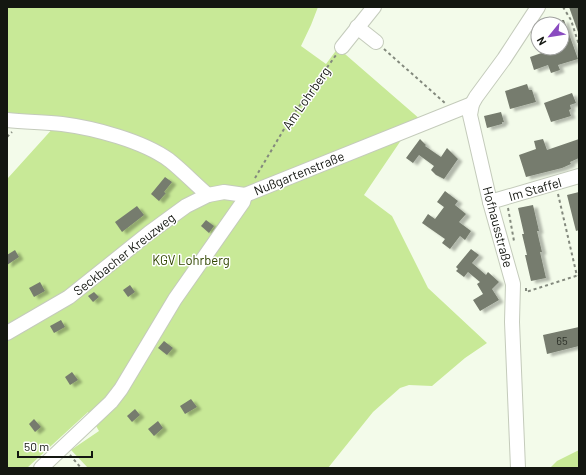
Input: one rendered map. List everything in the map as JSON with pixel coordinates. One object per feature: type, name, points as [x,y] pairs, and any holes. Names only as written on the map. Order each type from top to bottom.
[{"type":"street","points":[[342,47],[374,7]]},
{"type":"street","points":[[472,104],[538,7]]},
{"type":"street","points":[[357,27],[376,42]]},
{"type":"street","name":"Nußgartenstraße","points":[[41,468],[111,402],[121,389],[175,299],[243,202],[245,195],[472,104]]},
{"type":"street","name":"Hofhausstraße","points":[[472,104],[470,115],[471,124],[513,286],[512,322],[518,468]]},
{"type":"street","points":[[7,120],[82,127],[142,145],[168,160],[208,195]]},
{"type":"street","name":"Im Staffel","points":[[490,202],[579,176]]},
{"type":"street","name":"Seckbacher Kreuzweg","points":[[7,334],[69,297],[149,233],[186,206],[208,195],[224,192],[245,195]]},
{"type":"path","points":[[563,7],[571,20],[579,45]]},
{"type":"path","points":[[376,42],[454,111]]},
{"type":"path","name":"Am Lohrberg","points":[[245,195],[290,119],[342,47]]},
{"type":"path","points":[[525,282],[526,292],[578,276],[556,183]]},
{"type":"path","points":[[508,210],[515,244]]},
{"type":"path","points":[[63,447],[81,468]]},
{"type":"green space","name":"KGV Lohrberg","points":[[7,7],[318,7],[301,46],[326,64],[338,48],[421,120],[412,124],[364,195],[392,216],[428,288],[487,343],[465,358],[432,386],[409,385],[400,388],[373,412],[328,468],[88,468],[71,450],[99,431],[88,412],[27,468],[7,468],[7,177],[8,178],[55,126],[7,120]]},
{"type":"green space","points":[[579,450],[579,468],[550,468],[557,461]]},
{"type":"building","points":[[569,7],[579,7],[579,32],[578,32]]},
{"type":"building","points":[[570,37],[578,59],[558,65],[560,70],[551,73],[548,65],[534,70],[530,57],[570,56]]},
{"type":"building","points":[[527,84],[529,90],[532,90],[536,102],[510,109],[505,91]]},
{"type":"building","points":[[572,93],[576,103],[570,105],[571,109],[569,110],[571,116],[551,122],[544,103]]},
{"type":"building","points":[[501,112],[504,122],[502,122],[502,124],[487,128],[484,116]]},
{"type":"building","points":[[420,139],[426,145],[425,146],[441,157],[447,148],[458,159],[444,179],[436,175],[431,170],[434,166],[419,155],[413,163],[406,158]]},
{"type":"building","points":[[543,139],[547,150],[579,139],[579,158],[562,168],[526,177],[519,155],[536,149],[534,141]]},
{"type":"building","points":[[165,177],[172,182],[164,192],[166,193],[159,201],[151,194]]},
{"type":"building","points":[[445,191],[458,201],[455,205],[466,214],[459,222],[471,231],[465,240],[460,236],[450,249],[442,243],[445,239],[422,223],[428,214],[435,219],[444,207],[437,202]]},
{"type":"building","points":[[579,192],[579,230],[576,231],[567,195]]},
{"type":"building","points":[[533,205],[539,231],[537,231],[542,252],[540,252],[546,278],[531,281],[525,255],[527,255],[522,234],[524,234],[518,208]]},
{"type":"building","points":[[137,206],[144,215],[122,232],[115,222]]},
{"type":"building","points":[[206,220],[214,226],[209,233],[201,226]]},
{"type":"building","points":[[471,249],[479,255],[472,263],[486,275],[488,272],[499,282],[492,289],[499,300],[480,311],[473,300],[483,294],[477,284],[480,282],[468,272],[464,277],[456,271],[458,269],[456,267]]},
{"type":"building","points":[[15,250],[19,257],[7,265],[7,255]]},
{"type":"building","points":[[40,282],[45,291],[34,297],[29,288]]},
{"type":"building","points":[[130,285],[135,292],[128,297],[123,290]]},
{"type":"building","points":[[94,292],[99,297],[93,302],[88,296]]},
{"type":"building","points":[[61,320],[65,327],[54,333],[50,326]]},
{"type":"building","points":[[579,327],[579,346],[547,354],[543,335]]},
{"type":"building","points":[[164,341],[173,348],[167,355],[158,348]]},
{"type":"building","points":[[72,372],[78,380],[70,385],[65,377]]},
{"type":"building","points":[[191,399],[197,407],[185,414],[180,406]]},
{"type":"building","points":[[135,409],[140,415],[132,422],[127,416]]},
{"type":"building","points":[[34,419],[41,427],[35,432],[29,424]]},
{"type":"building","points":[[158,421],[163,428],[154,436],[148,429]]}]
